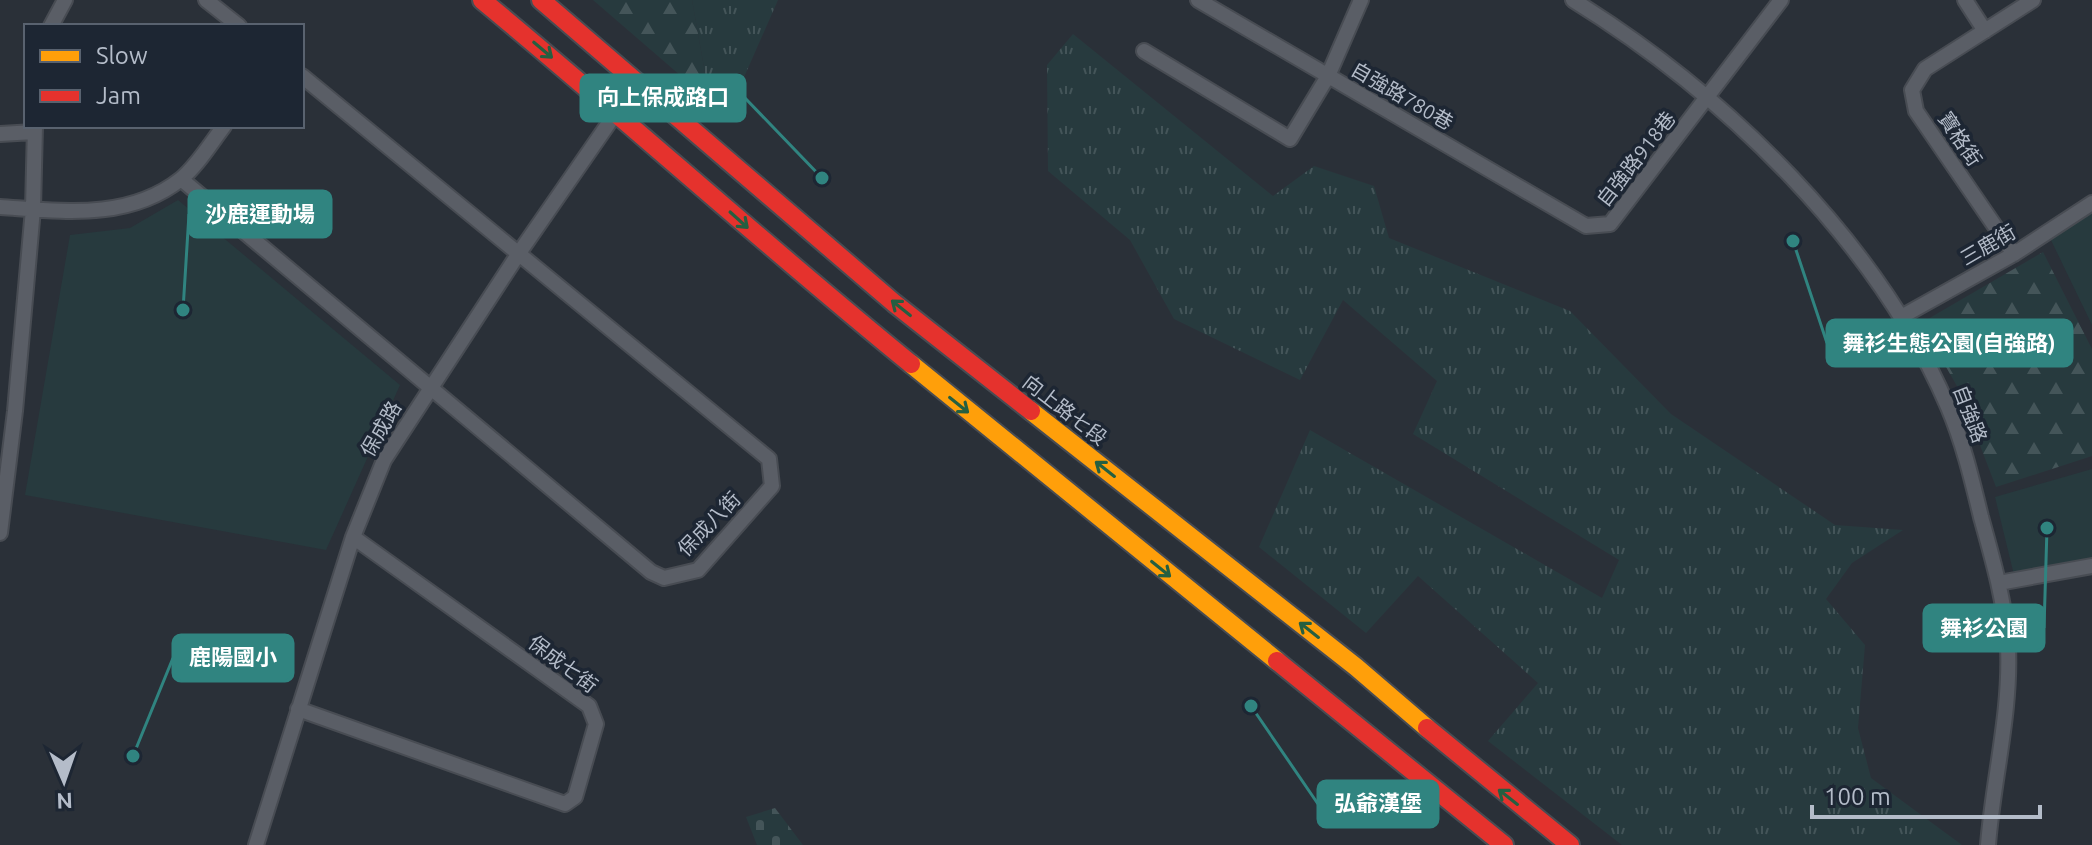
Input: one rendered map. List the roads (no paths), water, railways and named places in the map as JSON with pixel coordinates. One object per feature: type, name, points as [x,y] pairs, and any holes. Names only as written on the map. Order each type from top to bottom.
[{"type":"main road","points":[[482,0],[619,113],[805,278],[1504,845]]},
{"type":"main road","name":"向上路七段","points":[[541,0],[894,303],[1356,667],[1502,792],[1570,845]]},
{"type":"street","points":[[52,24],[65,0]]},
{"type":"street","points":[[206,0],[236,24]]},
{"type":"street","name":"自強路780巷","points":[[1198,0],[1586,226]]},
{"type":"street","points":[[1144,51],[1290,139],[1328,76],[1361,0]]},
{"type":"street","name":"自強路","points":[[1573,0],[1708,99],[1776,161],[1824,213],[1901,317],[1948,408],[1999,583],[2008,649],[1988,845]]},
{"type":"street","name":"自強路918巷","points":[[1586,226],[1610,224],[1781,0]]},
{"type":"street","points":[[1965,0],[1985,31]]},
{"type":"street","name":"寶格街","points":[[2014,254],[1916,111],[1912,90],[1925,69],[2033,0]]},
{"type":"street","name":"保成八街","points":[[181,179],[651,572],[664,578],[698,570],[772,486],[769,459],[304,78]]},
{"type":"street","name":"保成路","points":[[256,845],[353,537],[384,460],[519,253],[619,113],[638,81]]},
{"type":"street","points":[[0,207],[86,214],[140,202],[181,179],[222,128]]},
{"type":"street","points":[[0,134],[35,129],[33,209],[8,411],[0,533]]},
{"type":"street","name":"三鹿街","points":[[1901,317],[2014,254],[2092,203]]},
{"type":"street","name":"保成七街","points":[[298,709],[565,804],[575,797],[596,724],[589,706],[353,537]]},
{"type":"street","points":[[1999,583],[2092,566]]},
{"type":"place","name":"向上保成路口","points":[[822,178]]},
{"type":"place","name":"舞衫生態公園(自強路)","points":[[1793,241]]},
{"type":"place","name":"沙鹿運動場","points":[[183,310]]},
{"type":"place","name":"舞衫公園","points":[[2047,528]]},
{"type":"place","name":"弘爺漢堡","points":[[1251,706]]},
{"type":"place","name":"鹿陽國小","points":[[133,756]]}]
